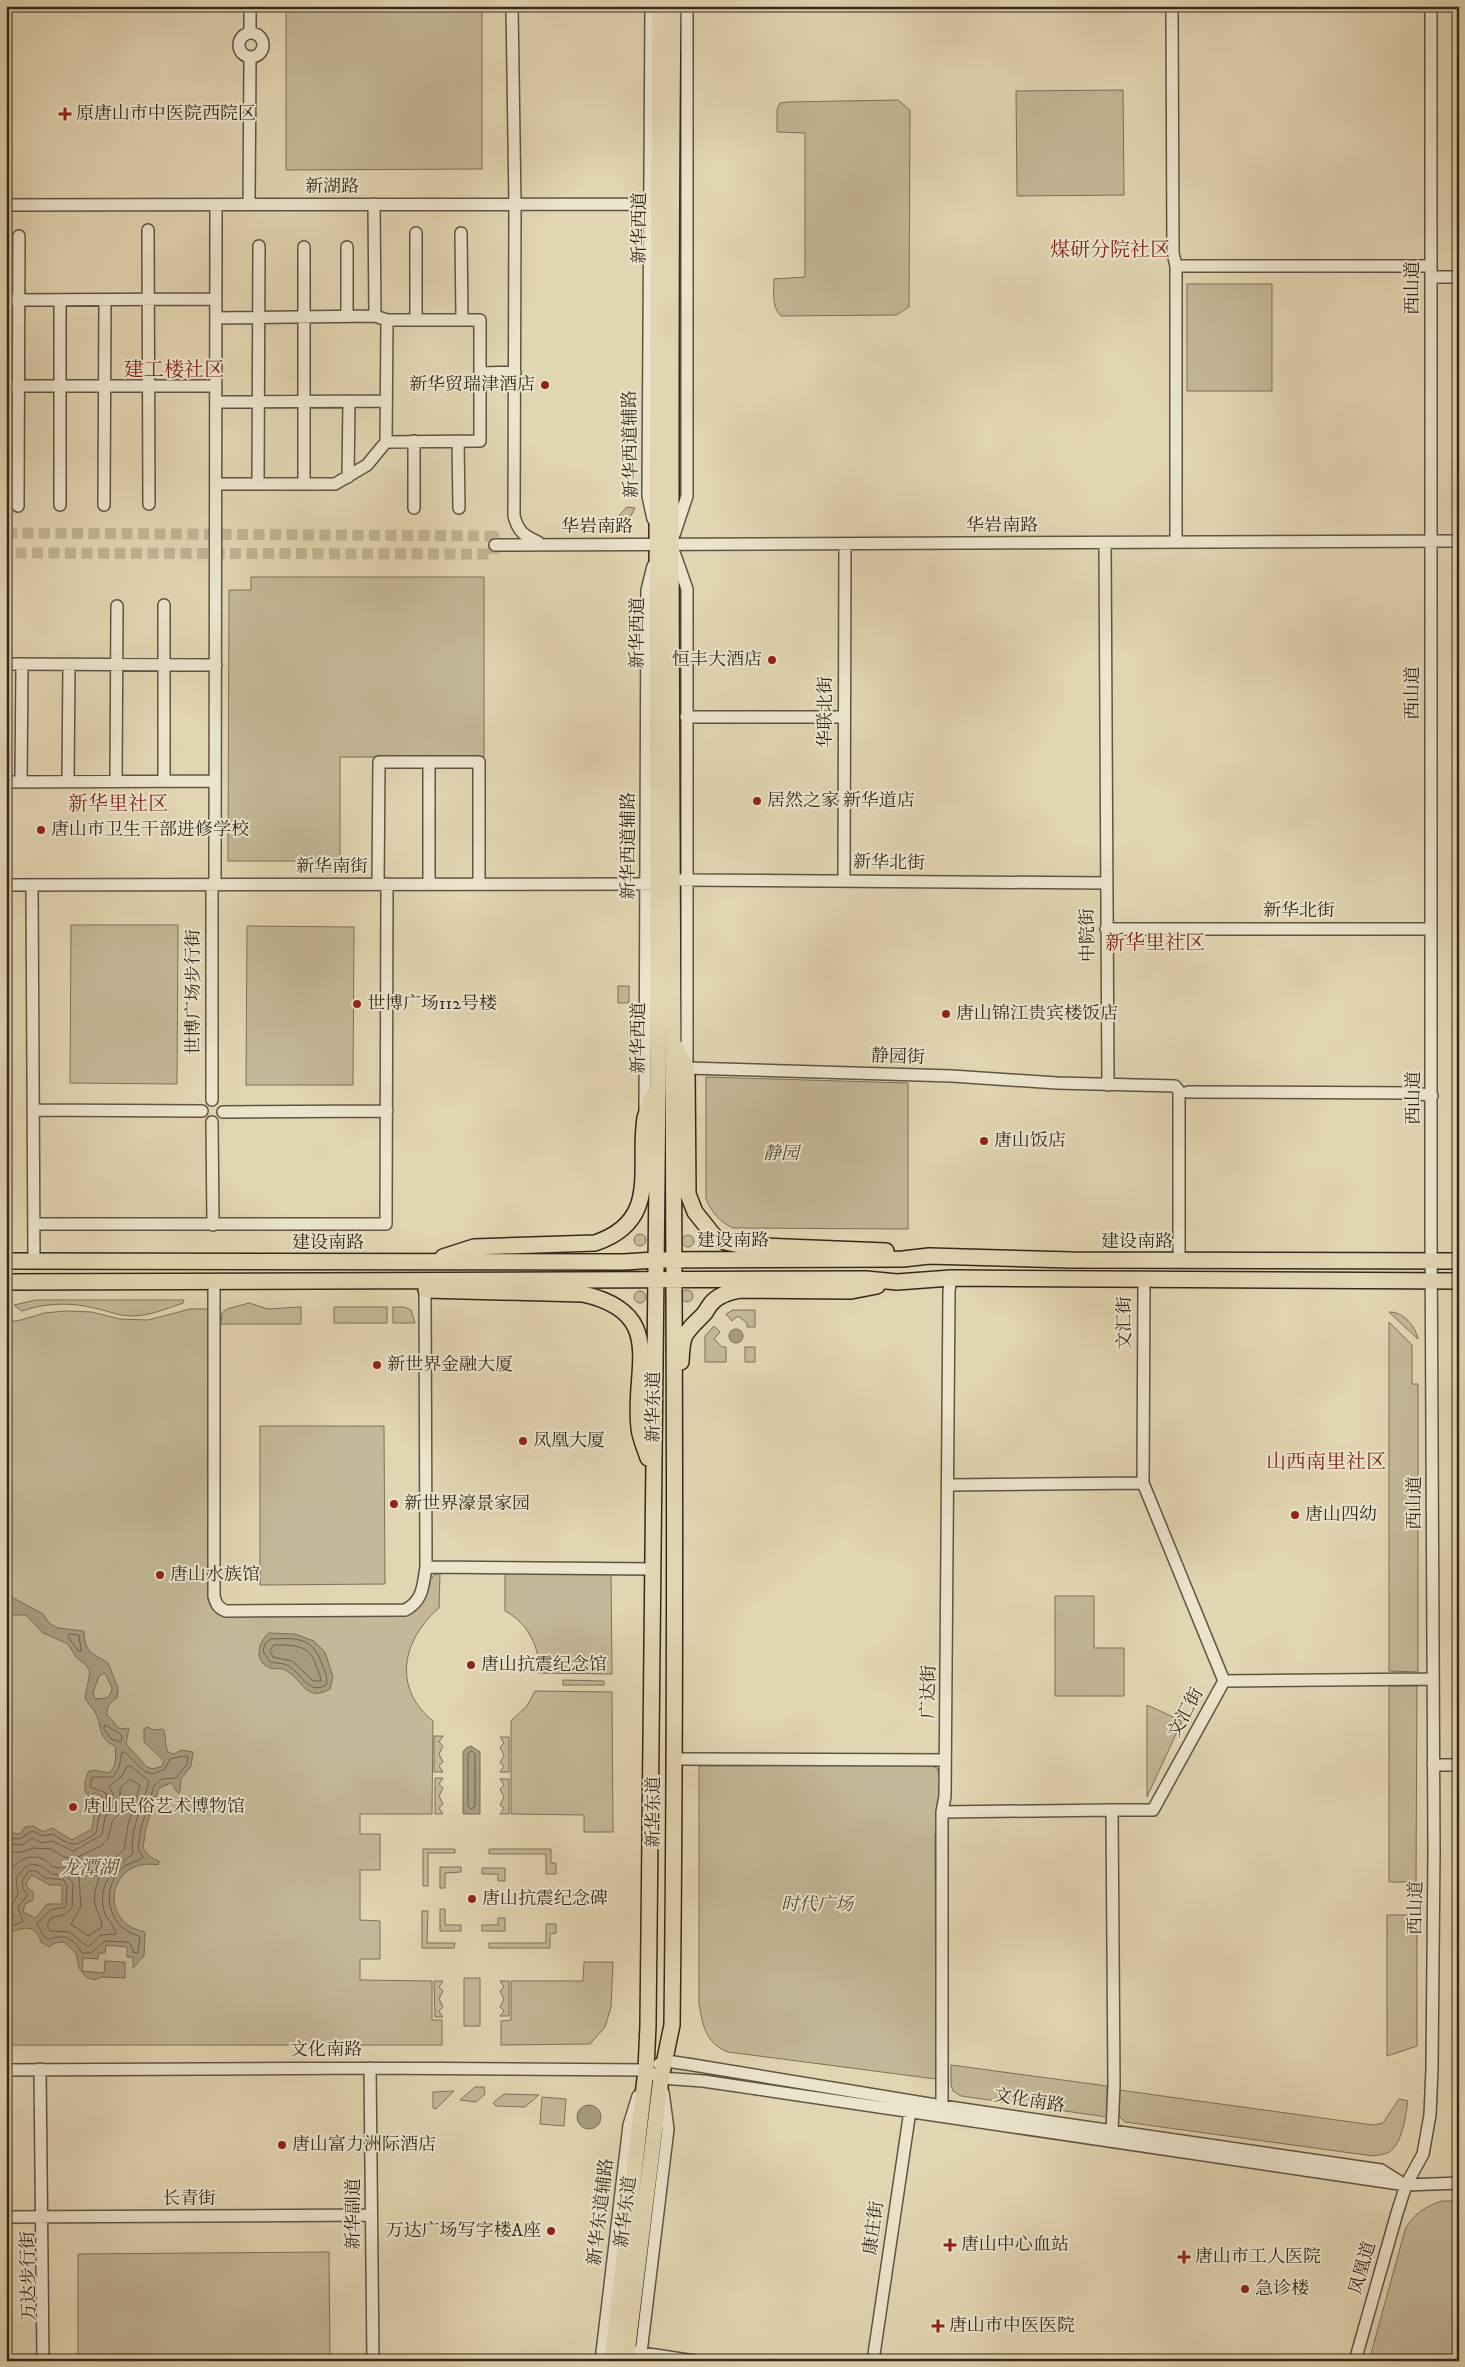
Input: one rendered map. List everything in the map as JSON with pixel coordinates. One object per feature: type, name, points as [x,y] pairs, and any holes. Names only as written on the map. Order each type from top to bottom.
[{"type":"main road","name":"新华西道","points":[[660,6],[654,204],[664,544],[680,880],[674,1043],[673,1260]]},
{"type":"main road","name":"新华西道","points":[[655,1260],[658,1081],[652,884],[664,544],[673,6]]},
{"type":"main road","points":[[674,1043],[686,1068],[688,1194],[695,1212],[715,1237],[738,1245],[874,1249],[930,1256]]},
{"type":"main road","points":[[427,1262],[474,1247],[595,1243],[607,1239],[626,1224],[641,1198],[644,1183],[645,1118],[658,1081]]},
{"type":"main road","name":"建设南路","points":[[6,1261],[624,1262],[655,1260],[903,1259],[930,1256],[1179,1261],[1459,1261]]},
{"type":"main road","name":"新华东道","points":[[612,2361],[646,2070],[655,1260]]},
{"type":"main road","name":"新华东道","points":[[633,2357],[661,2078],[672,2025],[673,1260]]},
{"type":"main road","name":"建设南路","points":[[6,1282],[866,1279],[897,1282],[951,1278],[1459,1281]]},
{"type":"main road","points":[[396,1281],[425,1290],[583,1294],[600,1298],[616,1306],[631,1322],[642,1346],[639,1429],[653,1474]]},
{"type":"main road","points":[[673,1442],[680,1415],[684,1337],[689,1327],[705,1314],[716,1299],[726,1293],[740,1290],[851,1291],[897,1282]]},
{"type":"street","points":[[250,6],[250,33]]},
{"type":"street","points":[[512,6],[515,205],[514,516],[517,526],[524,536],[545,544]]},
{"type":"street","points":[[651,6],[654,204]]},
{"type":"street","points":[[686,6],[687,496],[664,544],[687,589],[686,717],[680,880],[686,1068]]},
{"type":"street","points":[[1172,6],[1173,253],[1176,266],[1176,542]]},
{"type":"street","name":"西山道","points":[[1406,2185],[1424,2154],[1430,2115],[1433,1765],[1431,6]]},
{"type":"street","points":[[250,33],[261,38],[263,46],[258,56],[250,58],[240,51],[239,43],[242,36],[250,33]]},
{"type":"street","points":[[249,204],[250,58]]},
{"type":"street","name":"新湖路","points":[[6,204],[654,204]]},
{"type":"street","points":[[374,204],[375,316]]},
{"type":"street","name":"世博广场步行街","points":[[212,1100],[216,665],[216,205]]},
{"type":"street","points":[[148,230],[148,504]]},
{"type":"street","points":[[416,233],[416,320]]},
{"type":"street","points":[[461,234],[462,319]]},
{"type":"street","points":[[18,506],[12,386],[18,300],[19,236]]},
{"type":"street","points":[[258,484],[259,246]]},
{"type":"street","points":[[304,247],[304,484]]},
{"type":"street","points":[[347,247],[347,316]]},
{"type":"street","points":[[1176,266],[1431,272],[1459,277]]},
{"type":"street","points":[[6,300],[216,299]]},
{"type":"street","points":[[60,300],[60,505]]},
{"type":"street","points":[[104,505],[105,300]]},
{"type":"street","points":[[216,318],[375,316],[387,320],[480,320],[480,441],[386,442]]},
{"type":"street","points":[[216,484],[335,484],[367,465],[386,442],[387,320]]},
{"type":"street","points":[[480,373],[515,372]]},
{"type":"street","points":[[12,386],[216,386]]},
{"type":"street","points":[[348,477],[349,401]]},
{"type":"street","points":[[216,402],[386,401]]},
{"type":"street","points":[[458,441],[459,508]]},
{"type":"street","points":[[414,442],[414,508]]},
{"type":"street","name":"华岩南路","points":[[495,544],[1459,541]]},
{"type":"street","name":"中院街","points":[[1105,543],[1108,1085]]},
{"type":"street","name":"华联北街","points":[[844,880],[845,544]]},
{"type":"street","points":[[164,605],[164,781]]},
{"type":"street","points":[[116,781],[118,606]]},
{"type":"street","points":[[6,664],[216,665]]},
{"type":"street","points":[[21,782],[22,664]]},
{"type":"street","points":[[68,781],[69,665]]},
{"type":"street","points":[[686,717],[844,717]]},
{"type":"street","points":[[34,1224],[386,1224],[387,1111],[379,762],[479,762],[478,884]]},
{"type":"street","points":[[429,762],[429,884]]},
{"type":"street","points":[[6,782],[215,781]]},
{"type":"street","name":"新华北街","points":[[680,880],[1106,883]]},
{"type":"street","name":"新华南街","points":[[6,885],[652,884]]},
{"type":"street","name":"新华西道辅路","points":[[645,1118],[652,884]]},
{"type":"street","points":[[32,885],[34,1261]]},
{"type":"street","name":"新华北街","points":[[1106,929],[1431,929]]},
{"type":"street","name":"静园街","points":[[686,1068],[952,1076],[1108,1085]]},
{"type":"street","points":[[1108,1085],[1175,1086],[1179,1091],[1179,1261]]},
{"type":"street","points":[[1188,1092],[1416,1093],[1432,1096]]},
{"type":"street","points":[[212,1100],[220,1103],[223,1112],[221,1118],[212,1122],[204,1117],[202,1111],[203,1105],[212,1100]]},
{"type":"street","points":[[34,1110],[202,1111]]},
{"type":"street","points":[[223,1112],[387,1111]]},
{"type":"street","points":[[212,1122],[213,1224]]},
{"type":"street","name":"广达街","points":[[942,2106],[942,1812],[945,1796],[949,1291],[951,1278]]},
{"type":"street","name":"文汇街","points":[[1112,1810],[1153,1810],[1224,1681],[1143,1483],[1144,1279]]},
{"type":"street","points":[[214,1281],[216,1603],[226,1611],[405,1610],[413,1606],[420,1598],[426,1567],[425,1290]]},
{"type":"street","points":[[948,1485],[1143,1483]]},
{"type":"street","points":[[426,1567],[652,1568]]},
{"type":"street","points":[[1224,1681],[1433,1679]]},
{"type":"street","points":[[673,1759],[945,1760]]},
{"type":"street","points":[[1433,1765],[1459,1765]]},
{"type":"street","points":[[942,1812],[1112,1810],[1114,2085],[1112,2131]]},
{"type":"street","name":"文化南路","points":[[6,2070],[370,2068],[646,2070],[666,2061],[914,2106],[1406,2185],[1459,2183]]},
{"type":"street","name":"新华副道","points":[[370,2068],[373,2361]]},
{"type":"street","points":[[40,2069],[43,2361]]},
{"type":"street","name":"文化南路","points":[[646,2070],[661,2078],[703,2081],[914,2106],[942,2106],[1381,2170],[1406,2185]]},
{"type":"street","name":"新华东道辅路","points":[[601,2361],[629,2125],[646,2070]]},
{"type":"street","name":"康庄街","points":[[873,2361],[914,2106]]},
{"type":"street","name":"康庄街","points":[[878,2361],[914,2106]]},
{"type":"street","name":"凤凰道","points":[[1355,2361],[1406,2185]]},
{"type":"street","name":"长青街","points":[[6,2217],[371,2215]]},
{"type":"street","name":"万达步行街","points":[[38,2361],[37,2226],[41,2217],[46,2222],[48,2361]]},
{"type":"street","points":[[633,2357],[695,2361]]},
{"type":"green space","points":[[286,6],[482,6],[482,169],[286,170]]},
{"type":"green space","points":[[1123,90],[1124,195],[1017,196],[1016,91]]},
{"type":"green space","points":[[898,100],[910,110],[909,307],[896,315],[781,316],[774,303],[774,279],[805,277],[805,133],[777,132],[777,110],[780,103]]},
{"type":"green space","points":[[1187,284],[1272,284],[1272,391],[1187,391]]},
{"type":"green space","points":[[627,507],[635,508],[628,521],[620,525],[617,518]]},
{"type":"green space","points":[[251,577],[484,577],[484,757],[340,757],[340,861],[228,861],[229,590],[251,590]]},
{"type":"green space","points":[[71,925],[178,925],[177,1084],[70,1083]]},
{"type":"green space","points":[[247,926],[354,927],[353,1085],[246,1085]]},
{"type":"green space","points":[[618,986],[629,986],[629,1003],[618,1003]]},
{"type":"green space","name":"静园","points":[[706,1077],[908,1083],[908,1229],[733,1228],[720,1220],[706,1199]]},
{"type":"green space","points":[[638,1234],[642,1234],[646,1240],[642,1246],[638,1246],[634,1242],[634,1238]]},
{"type":"green space","points":[[686,1235],[690,1235],[694,1241],[690,1247],[686,1247],[682,1243],[682,1239]]},
{"type":"green space","points":[[685,1290],[689,1290],[693,1296],[689,1302],[685,1302],[681,1298],[681,1294]]},
{"type":"green space","points":[[638,1291],[642,1291],[646,1297],[642,1303],[638,1303],[634,1299],[634,1295]]},
{"type":"green space","points":[[36,1300],[184,1300],[183,1303],[157,1312],[131,1316],[76,1305],[48,1305],[22,1311],[14,1305]]},
{"type":"green space","points":[[249,1303],[268,1309],[301,1307],[301,1324],[221,1324],[222,1313],[227,1309]]},
{"type":"green space","points":[[334,1307],[387,1307],[387,1323],[334,1323]]},
{"type":"green space","points":[[393,1307],[404,1307],[411,1310],[415,1323],[393,1323]]},
{"type":"green space","points":[[190,1309],[208,1309],[208,1599],[211,1606],[221,1615],[406,1615],[421,1604],[426,1595],[428,1583],[432,1577],[440,1573],[439,1608],[426,1621],[417,1635],[410,1649],[407,1664],[407,1679],[411,1694],[420,1708],[433,1721],[432,1814],[360,1814],[360,1834],[380,1834],[380,1870],[360,1870],[360,1920],[380,1921],[380,1959],[360,1959],[360,1980],[432,1981],[432,2020],[442,2020],[442,2045],[6,2045],[6,1322],[21,1320],[44,1313],[65,1311],[92,1312],[120,1319],[148,1320]]},
{"type":"green space","points":[[733,1310],[755,1310],[755,1327],[747,1327],[747,1323],[738,1316],[732,1321],[726,1314]]},
{"type":"green space","points":[[1389,1312],[1404,1317],[1414,1329],[1418,1339]]},
{"type":"green space","points":[[1389,1322],[1412,1345],[1412,1384],[1418,1384],[1418,1672],[1389,1671]]},
{"type":"green space","points":[[714,1326],[720,1332],[714,1339],[722,1347],[726,1347],[726,1362],[705,1362],[705,1336]]},
{"type":"green space","points":[[745,1347],[755,1347],[755,1362],[745,1362]]},
{"type":"green space","points":[[260,1426],[384,1426],[385,1584],[260,1585]]},
{"type":"green space","points":[[505,1572],[611,1573],[612,1674],[539,1673],[535,1645],[531,1637],[520,1622],[505,1611]]},
{"type":"green space","points":[[1055,1596],[1094,1596],[1094,1648],[1124,1648],[1124,1696],[1055,1696]]},
{"type":"green space","points":[[563,1680],[604,1681],[604,1685],[563,1685]]},
{"type":"green space","points":[[1389,1686],[1417,1686],[1416,1882],[1389,1882]]},
{"type":"green space","points":[[535,1691],[612,1692],[613,1832],[584,1832],[584,1815],[511,1814],[511,1721],[527,1706]]},
{"type":"green space","points":[[1147,1705],[1182,1721],[1147,1797]]},
{"type":"green space","points":[[434,1736],[443,1736],[439,1742],[443,1746],[439,1754],[443,1762],[439,1766],[443,1772],[434,1772]]},
{"type":"green space","points":[[500,1737],[509,1737],[509,1772],[500,1772],[504,1766],[500,1763],[504,1755],[500,1747],[504,1743]]},
{"type":"green space","name":"时代广场","points":[[929,1765],[937,1768],[941,1782],[935,1836],[936,2079],[728,2052],[715,2044],[706,2032],[699,2003],[699,1766]]},
{"type":"green space","points":[[435,1778],[443,1778],[439,1784],[443,1788],[439,1796],[443,1804],[439,1808],[443,1814],[435,1814]]},
{"type":"green space","points":[[500,1779],[509,1779],[509,1814],[500,1814],[504,1808],[500,1805],[504,1797],[500,1789],[504,1785]]},
{"type":"green space","points":[[423,1849],[455,1849],[455,1853],[428,1853],[428,1886],[423,1886]]},
{"type":"green space","points":[[489,1849],[551,1849],[551,1863],[556,1863],[556,1874],[546,1874],[546,1854],[489,1854]]},
{"type":"green space","points":[[440,1867],[461,1867],[461,1872],[445,1873],[445,1888],[440,1888]]},
{"type":"green space","points":[[482,1868],[505,1868],[505,1881],[498,1881],[498,1874],[482,1874]]},
{"type":"green space","points":[[440,1909],[445,1909],[445,1925],[461,1925],[461,1931],[440,1931]]},
{"type":"green space","points":[[422,1911],[428,1911],[427,1943],[455,1943],[454,1948],[422,1948]]},
{"type":"green space","points":[[1387,1915],[1417,1915],[1417,2046],[1387,2056]]},
{"type":"green space","points":[[498,1918],[505,1918],[505,1931],[482,1931],[482,1925],[498,1925]]},
{"type":"green space","points":[[546,1924],[556,1924],[556,1933],[550,1934],[550,1948],[489,1948],[489,1943],[546,1943]]},
{"type":"green space","points":[[584,1962],[613,1962],[611,2007],[605,2027],[590,2044],[501,2045],[501,2021],[511,2020],[511,1981],[583,1981]]},
{"type":"green space","points":[[464,1978],[480,1978],[480,2026],[464,2026]]},
{"type":"green space","points":[[434,1981],[443,1981],[439,1987],[443,1991],[439,1999],[443,2007],[439,2011],[443,2017],[435,2017]]},
{"type":"green space","points":[[500,1981],[509,1981],[509,2016],[500,2016],[504,2011],[500,2007],[504,1999],[500,1991],[504,1987]]},
{"type":"green space","points":[[951,2065],[1107,2086],[1107,2117],[961,2096],[953,2091],[951,2085]]},
{"type":"green space","points":[[475,2087],[484,2087],[485,2094],[476,2102],[460,2100]]},
{"type":"green space","points":[[1119,2090],[1373,2125],[1383,2123],[1399,2099],[1408,2101],[1403,2129],[1394,2148],[1387,2153],[1373,2156],[1125,2122],[1119,2116]]},
{"type":"green space","points":[[454,2091],[436,2109],[433,2108],[433,2092]]},
{"type":"green space","points":[[504,2094],[539,2095],[525,2107],[496,2106],[493,2103]]},
{"type":"green space","points":[[542,2097],[566,2099],[564,2126],[540,2124]]},
{"type":"green space","points":[[609,2165],[605,2199],[596,2202],[600,2167]]},
{"type":"green space","points":[[1442,2201],[1459,2201],[1459,2361],[1369,2361],[1405,2230],[1420,2211]]},
{"type":"green space","points":[[329,2252],[330,2361],[78,2361],[78,2254]]},
{"type":"water","points":[[733,1329],[739,1329],[743,1336],[739,1343],[733,1343],[729,1339],[729,1333]]},
{"type":"water","name":"龙潭湖","points":[[6,1594],[43,1614],[50,1624],[58,1628],[84,1631],[88,1648],[93,1654],[108,1663],[118,1688],[117,1698],[109,1705],[107,1715],[120,1729],[129,1728],[126,1744],[147,1767],[153,1769],[162,1766],[164,1761],[144,1742],[144,1729],[147,1727],[154,1730],[163,1729],[168,1752],[173,1754],[182,1750],[193,1752],[191,1766],[181,1779],[180,1792],[178,1793],[171,1783],[159,1788],[146,1828],[143,1848],[150,1857],[159,1861],[158,1865],[141,1865],[128,1870],[119,1880],[115,1891],[115,1904],[119,1916],[129,1926],[145,1932],[144,1956],[133,1968],[133,1957],[127,1957],[127,1947],[106,1945],[105,1953],[99,1953],[98,1959],[83,1958],[82,1971],[104,1973],[105,1961],[125,1962],[125,1978],[102,1977],[94,1980],[86,1977],[79,1968],[76,1953],[64,1942],[55,1943],[49,1947],[41,1942],[35,1931],[31,1929],[17,1930],[6,1934],[6,1832],[20,1834],[25,1827],[33,1826],[43,1832],[52,1828],[72,1840],[92,1829],[94,1814],[102,1805],[102,1797],[95,1793],[89,1796],[85,1792],[88,1772],[93,1770],[109,1773],[115,1764],[116,1757],[115,1746],[105,1740],[96,1714],[85,1698],[90,1672],[86,1665],[76,1657],[68,1644],[43,1633],[26,1615],[8,1615]],"holes":[[[105,1673],[112,1688],[111,1693],[107,1698],[95,1699],[93,1693],[99,1676]],[[32,1875],[50,1885],[62,1885],[62,1904],[47,1904],[36,1918],[23,1912],[25,1904],[33,1900],[33,1892],[26,1883]]]},
{"type":"water","points":[[269,1633],[295,1634],[314,1641],[325,1652],[333,1677],[330,1689],[322,1693],[310,1692],[285,1670],[272,1669],[265,1665],[261,1661],[259,1651],[262,1641]]},
{"type":"water","points":[[471,1746],[480,1752],[480,1814],[463,1814],[463,1752]]},
{"type":"water","points":[[589,2105],[598,2108],[601,2117],[598,2126],[589,2129],[580,2126],[577,2117],[580,2108]]},
{"type":"tunnel","points":[[6,533],[494,536],[494,554],[6,553]]},
{"type":"place","name":"原唐山市中医院西院区","points":[[65,114]]},
{"type":"place","name":"新华贸瑞津酒店","points":[[545,385]]},
{"type":"place","name":"恒丰大酒店","points":[[772,660]]},
{"type":"place","name":"居然之家 新华道店","points":[[757,801]]},
{"type":"place","name":"唐山市卫生干部进修学校","points":[[41,830]]},
{"type":"place","name":"世博广场112号楼","points":[[357,1004]]},
{"type":"place","name":"唐山锦江贵宾楼饭店","points":[[946,1014]]},
{"type":"place","name":"唐山饭店","points":[[984,1141]]},
{"type":"place","name":"新世界金融大厦","points":[[377,1365]]},
{"type":"place","name":"凤凰大厦","points":[[523,1441]]},
{"type":"place","name":"新世界濠景家园","points":[[394,1504]]},
{"type":"place","name":"唐山四幼","points":[[1295,1515]]},
{"type":"place","name":"唐山水族馆","points":[[160,1575]]},
{"type":"place","name":"唐山抗震纪念馆","points":[[471,1665]]},
{"type":"place","name":"唐山民俗艺术博物馆","points":[[73,1807]]},
{"type":"place","name":"唐山抗震纪念碑","points":[[472,1899]]},
{"type":"place","name":"唐山富力洲际酒店","points":[[282,2145]]},
{"type":"place","name":"万达广场写字楼A座","points":[[551,2231]]},
{"type":"place","name":"唐山中心血站","points":[[950,2245]]},
{"type":"place","name":"唐山市工人医院","points":[[1184,2257]]},
{"type":"place","name":"急诊楼","points":[[1245,2289]]},
{"type":"place","name":"唐山市中医医院","points":[[938,2326]]},
{"type":"district","name":"煤研分院社区","points":[[1110,250]]},
{"type":"district","name":"建工楼社区","points":[[174,370]]},
{"type":"district","name":"新华里社区","points":[[118,804]]},
{"type":"district","name":"新华里社区","points":[[1155,943]]},
{"type":"district","name":"山西南里社区","points":[[1326,1462]]}]
